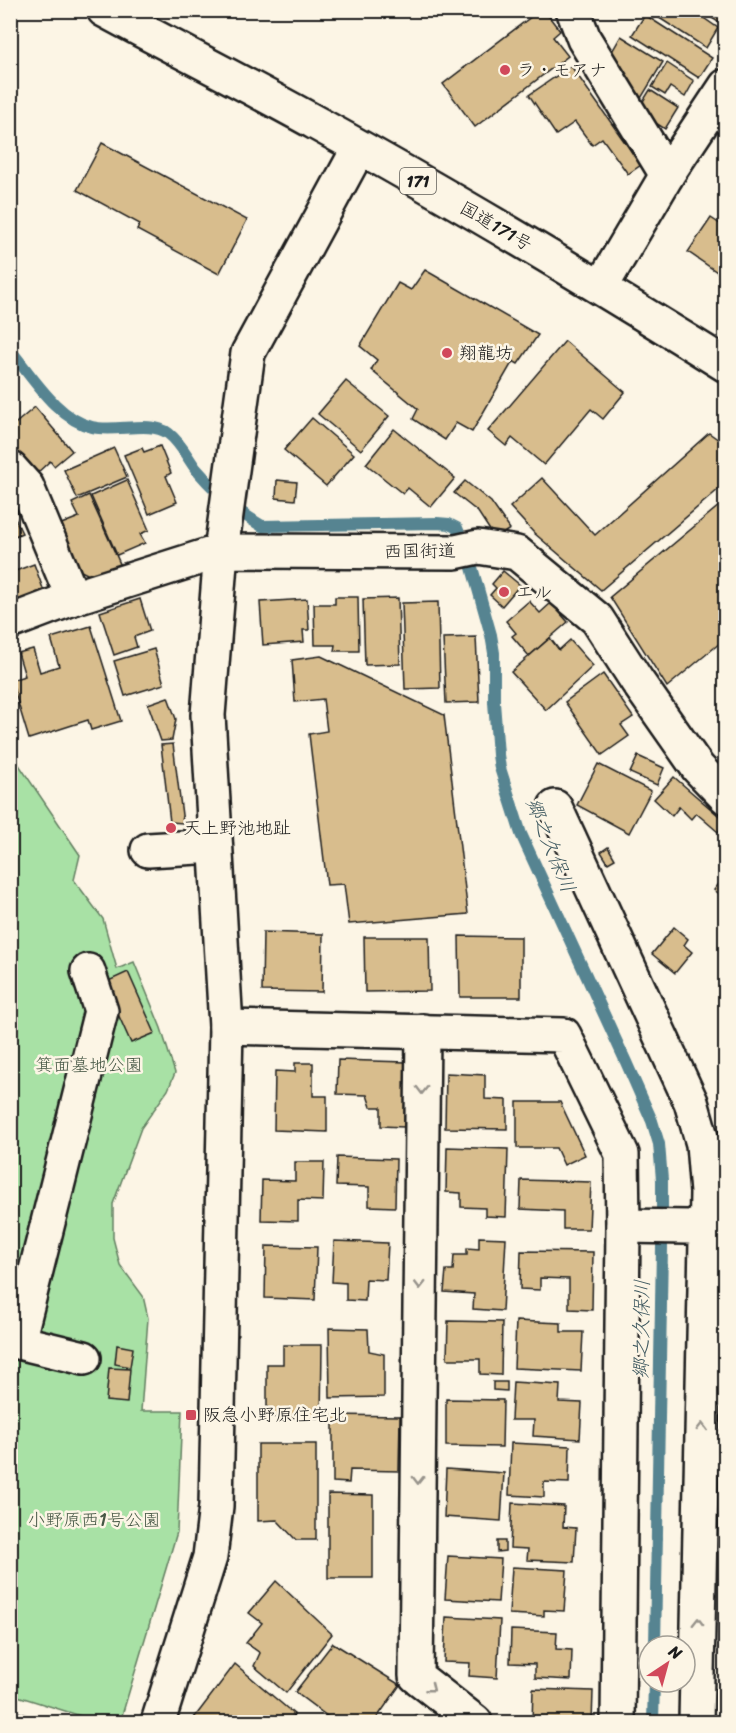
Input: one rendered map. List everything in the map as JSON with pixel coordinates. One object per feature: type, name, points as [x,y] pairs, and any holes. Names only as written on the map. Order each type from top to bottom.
[{"type":"main road","name":"国道171号","points":[[104,10],[359,148],[601,287],[726,364]]},
{"type":"main road","points":[[573,10],[584,39],[667,175]]},
{"type":"main road","points":[[601,287],[667,175],[726,86]]},
{"type":"main road","points":[[158,1722],[210,1557],[216,1506],[226,1027],[208,715],[220,551],[249,353],[359,148]]},
{"type":"main road","points":[[10,468],[27,487],[72,598]]},
{"type":"main road","name":"西国街道","points":[[10,622],[72,598],[220,551],[304,546],[466,549],[517,553],[597,619],[698,768],[726,797]]},
{"type":"main road","points":[[555,807],[691,1101],[698,1123],[705,1161],[707,1193],[696,1722]]},
{"type":"main road","points":[[148,850],[215,846]]},
{"type":"main road","points":[[84,1358],[14,1341],[101,1011],[88,971]]},
{"type":"main road","points":[[226,1027],[564,1035],[622,1154],[631,1226],[618,1722]]},
{"type":"main road","points":[[423,1031],[416,1676],[475,1722]]},
{"type":"main road","points":[[631,1226],[706,1230]]},
{"type":"green space","name":"箕面墓地公園","points":[[10,747],[13,756],[80,855],[74,880],[103,919],[117,969],[134,962],[161,1028],[175,1073],[168,1090],[141,1128],[113,1204],[113,1238],[120,1265],[143,1296],[148,1318],[141,1411],[182,1411],[177,1532],[120,1722],[100,1722],[11,1694]]},
{"type":"building","name":"ラ・モアナ","points":[[540,10],[544,10],[560,31],[553,37],[568,56],[475,127],[443,84]]},
{"type":"building","points":[[652,10],[692,10],[718,28],[706,48],[650,12]]},
{"type":"building","points":[[699,10],[726,10],[726,21],[723,25]]},
{"type":"building","points":[[645,15],[712,58],[699,78],[632,35]]},
{"type":"building","points":[[621,36],[663,62],[640,100],[609,57]]},
{"type":"building","points":[[667,63],[694,81],[685,97],[670,87],[665,95],[652,87]]},
{"type":"building","points":[[571,66],[641,165],[628,174],[602,138],[592,145],[575,122],[556,135],[529,95]]},
{"type":"building","points":[[650,90],[678,108],[665,129],[645,116],[648,112],[640,106]]},
{"type":"building","points":[[102,143],[247,220],[219,274],[137,230],[140,224],[77,190]]},
{"type":"building","points":[[711,218],[726,228],[726,278],[688,252]]},
{"type":"building","name":"翔龍坊","points":[[425,270],[538,335],[518,364],[513,361],[472,432],[456,423],[445,440],[413,419],[418,409],[371,370],[377,360],[360,346],[398,283],[411,290]]},
{"type":"building","points":[[565,341],[625,392],[603,419],[591,409],[544,465],[512,438],[506,446],[488,431]]},
{"type":"building","points":[[346,381],[389,416],[361,450],[318,414]]},
{"type":"building","points":[[35,407],[72,451],[54,466],[50,461],[36,474],[10,445],[10,428]]},
{"type":"building","points":[[312,418],[354,454],[326,486],[284,450]]},
{"type":"building","points":[[394,429],[455,478],[431,507],[408,488],[403,494],[366,464]]},
{"type":"building","points":[[709,433],[726,445],[726,483],[601,590],[534,533],[510,507],[542,478],[595,535]]},
{"type":"building","points":[[160,446],[171,473],[166,476],[177,502],[149,514],[124,455],[142,448],[144,452]]},
{"type":"building","points":[[114,448],[127,477],[77,498],[64,470]]},
{"type":"building","points":[[127,480],[149,530],[140,534],[145,543],[117,555],[91,496]]},
{"type":"building","points":[[277,480],[297,482],[295,500],[276,498]]},
{"type":"building","points":[[465,481],[491,502],[510,529],[495,538],[478,512],[454,493]]},
{"type":"building","points":[[89,495],[121,566],[95,578],[79,570],[59,525],[79,517],[72,503]]},
{"type":"building","points":[[720,505],[726,511],[726,638],[667,687],[610,597]]},
{"type":"building","points":[[10,508],[22,533],[10,538]]},
{"type":"building","points":[[34,564],[45,594],[10,607],[10,573]]},
{"type":"building","name":"エル","points":[[503,571],[520,585],[502,606],[490,595],[496,588],[492,584]]},
{"type":"building","points":[[335,597],[358,597],[359,651],[334,651],[335,645],[315,645],[314,604],[335,604]]},
{"type":"building","points":[[398,598],[400,664],[365,665],[363,599]]},
{"type":"building","points":[[140,599],[150,631],[134,637],[137,647],[114,655],[100,612]]},
{"type":"building","points":[[307,599],[309,630],[303,630],[304,642],[263,645],[260,602]]},
{"type":"building","points":[[529,601],[540,613],[551,603],[568,622],[529,656],[512,636],[516,633],[506,621]]},
{"type":"building","points":[[438,602],[440,688],[405,689],[402,603]]},
{"type":"building","points":[[91,626],[121,721],[91,730],[88,720],[29,739],[11,680],[25,676],[18,653],[33,649],[40,672],[59,666],[51,638]]},
{"type":"building","points":[[476,637],[479,702],[446,703],[443,638]]},
{"type":"building","points":[[550,638],[559,650],[570,640],[593,666],[546,710],[511,672]]},
{"type":"building","points":[[154,649],[164,684],[125,696],[114,661]]},
{"type":"building","points":[[321,656],[444,715],[468,914],[349,924],[344,884],[327,885],[309,734],[327,731],[323,699],[295,702],[292,660]]},
{"type":"building","points":[[603,674],[633,717],[621,725],[629,736],[602,755],[565,702]]},
{"type":"building","points":[[168,697],[176,719],[172,740],[161,741],[148,704]]},
{"type":"building","points":[[173,744],[183,823],[170,822],[161,745]]},
{"type":"building","points":[[638,756],[664,768],[657,785],[630,773]]},
{"type":"building","points":[[598,764],[651,791],[629,833],[577,805]]},
{"type":"building","points":[[674,777],[726,822],[718,832],[696,813],[691,819],[679,807],[672,816],[654,799]]},
{"type":"building","points":[[608,847],[615,859],[608,863],[601,852]]},
{"type":"building","points":[[726,875],[726,898],[714,890]]},
{"type":"building","points":[[674,927],[688,939],[684,945],[692,952],[675,973],[652,954]]},
{"type":"building","points":[[263,932],[323,934],[322,992],[262,991]]},
{"type":"building","points":[[459,936],[521,937],[521,997],[460,997]]},
{"type":"building","points":[[364,937],[429,937],[430,991],[365,992]]},
{"type":"building","points":[[128,972],[155,1033],[131,1043],[104,983]]},
{"type":"building","points":[[338,1060],[406,1062],[404,1127],[381,1126],[381,1107],[371,1107],[367,1095],[337,1094]]},
{"type":"building","points":[[295,1063],[313,1063],[313,1096],[327,1096],[327,1132],[274,1130],[275,1071],[295,1072]]},
{"type":"building","points":[[446,1073],[485,1075],[485,1099],[507,1100],[507,1129],[445,1128]]},
{"type":"building","points":[[517,1102],[560,1102],[585,1155],[564,1165],[556,1148],[517,1148]]},
{"type":"building","points":[[447,1147],[508,1149],[506,1217],[485,1216],[485,1208],[461,1207],[461,1193],[446,1192]]},
{"type":"building","points":[[337,1157],[396,1159],[395,1207],[369,1206],[369,1187],[336,1186]]},
{"type":"building","points":[[295,1162],[324,1162],[323,1201],[298,1200],[298,1221],[261,1220],[262,1180],[295,1181]]},
{"type":"building","points":[[521,1180],[591,1182],[589,1229],[563,1229],[563,1211],[520,1209]]},
{"type":"building","points":[[479,1237],[506,1238],[502,1311],[473,1309],[474,1294],[444,1292],[446,1270],[453,1270],[454,1255],[467,1255],[467,1248],[479,1249]]},
{"type":"building","points":[[334,1241],[388,1243],[386,1280],[366,1279],[365,1301],[346,1300],[346,1283],[332,1282]]},
{"type":"building","points":[[266,1246],[317,1247],[315,1300],[265,1298]]},
{"type":"building","points":[[521,1251],[593,1252],[592,1310],[569,1309],[569,1279],[540,1278],[540,1290],[520,1289]]},
{"type":"building","points":[[448,1321],[502,1322],[501,1375],[480,1374],[480,1359],[447,1359]]},
{"type":"building","points":[[516,1321],[561,1323],[561,1332],[583,1332],[581,1371],[514,1368]]},
{"type":"building","points":[[329,1328],[368,1329],[369,1351],[384,1354],[384,1397],[330,1398]]},
{"type":"building","points":[[117,1345],[133,1348],[130,1367],[115,1364]]},
{"type":"building","points":[[283,1345],[322,1345],[321,1418],[267,1417],[267,1364],[283,1364]]},
{"type":"building","points":[[109,1368],[130,1369],[127,1403],[106,1401]]},
{"type":"building","points":[[493,1382],[507,1382],[507,1391],[493,1390]]},
{"type":"building","points":[[513,1382],[560,1385],[559,1402],[582,1403],[580,1439],[533,1436],[534,1420],[511,1420]]},
{"type":"building","points":[[446,1399],[503,1400],[502,1447],[446,1446]]},
{"type":"building","points":[[333,1415],[400,1416],[399,1471],[350,1470],[349,1483],[333,1482]]},
{"type":"building","points":[[511,1443],[570,1446],[569,1483],[544,1482],[544,1497],[509,1495]]},
{"type":"building","points":[[258,1444],[316,1444],[316,1540],[296,1540],[277,1520],[258,1521]]},
{"type":"building","points":[[446,1469],[504,1473],[501,1521],[444,1517]]},
{"type":"building","points":[[328,1494],[373,1495],[373,1578],[328,1578]]},
{"type":"building","points":[[512,1503],[564,1506],[563,1527],[576,1528],[574,1562],[527,1560],[528,1549],[510,1548]]},
{"type":"building","points":[[497,1541],[505,1541],[505,1551],[497,1552]]},
{"type":"building","points":[[448,1556],[501,1559],[498,1602],[445,1599]]},
{"type":"building","points":[[512,1567],[567,1570],[564,1611],[544,1610],[544,1616],[509,1614]]},
{"type":"building","points":[[276,1581],[332,1634],[286,1693],[254,1666],[260,1653],[246,1643],[262,1623],[249,1613]]},
{"type":"building","points":[[446,1617],[500,1620],[497,1678],[469,1676],[470,1663],[444,1662]]},
{"type":"building","points":[[511,1630],[557,1632],[556,1649],[572,1650],[571,1680],[535,1678],[535,1664],[510,1663]]},
{"type":"building","points":[[333,1643],[400,1685],[374,1722],[335,1722],[295,1692]]},
{"type":"building","points":[[235,1664],[294,1714],[288,1722],[191,1722]]},
{"type":"building","points":[[533,1689],[593,1691],[592,1722],[532,1722]]},
{"type":"building","points":[[10,1710],[50,1722],[10,1722]]},
{"type":"building","points":[[417,1715],[420,1722],[399,1722]]},
{"type":"waterway","name":"郷之久保川","points":[[10,350],[56,406],[79,422],[92,427],[111,429],[152,427],[168,433],[177,441],[196,469],[211,485],[235,507],[262,526],[437,523],[449,524],[457,528],[471,564],[491,635],[494,653],[494,702],[498,755],[521,834],[626,1062],[652,1121],[659,1144],[662,1180],[662,1247],[655,1634]]},
{"type":"waterway","name":"郷之久保川","points":[[653,1722],[654,1694]]},
{"type":"place","name":"ラ・モアナ","points":[[505,70]]},
{"type":"place","name":"翔龍坊","points":[[447,353]]},
{"type":"place","name":"エル","points":[[504,592]]},
{"type":"place","name":"天上野池地趾","points":[[171,828]]},
{"type":"place","name":"阪急小野原住宅北","points":[[191,1415]]},
{"type":"park label","name":"小野原西1号公園","points":[[94,1520]]}]
